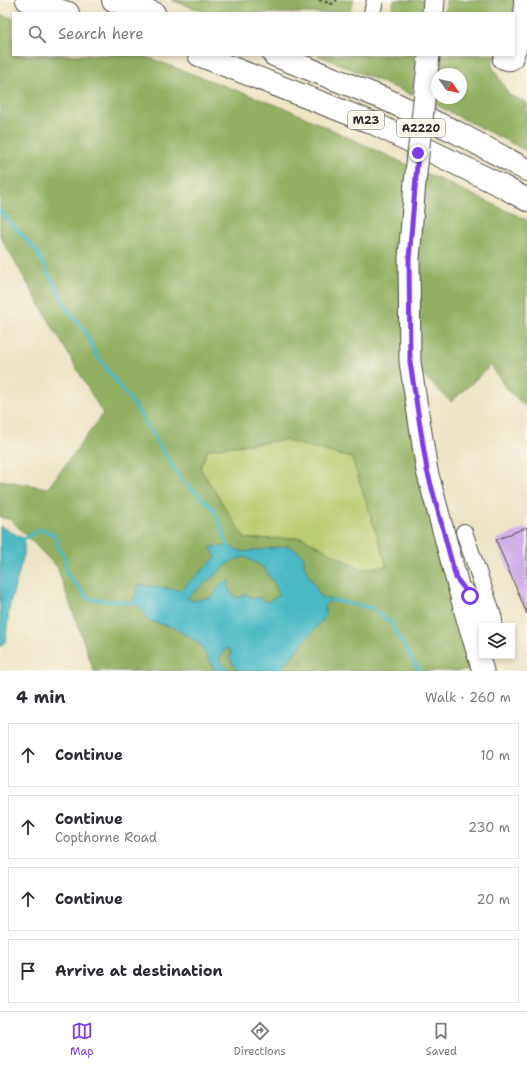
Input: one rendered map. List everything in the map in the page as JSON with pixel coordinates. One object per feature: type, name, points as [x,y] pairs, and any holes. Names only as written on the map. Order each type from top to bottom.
[{"type":"highway","points":[[27,0],[65,12]]},
{"type":"highway","points":[[113,0],[151,12]]},
{"type":"highway","name":"M23","points":[[202,56],[372,123],[502,186],[527,200]]},
{"type":"highway","name":"M23","points":[[277,56],[385,99],[456,132],[527,170]]},
{"type":"main road","points":[[433,12],[434,0]]},
{"type":"main road","name":"A2220","points":[[428,65],[415,182],[409,259],[410,362],[427,470],[466,615],[484,671]]},
{"type":"street","points":[[372,12],[375,0]]},
{"type":"street","points":[[501,60],[509,63],[512,62],[521,41],[523,26],[522,0]]},
{"type":"street","points":[[464,532],[492,612],[494,620],[493,623]]},
{"type":"street","points":[[456,578],[470,596],[481,623]]},
{"type":"path","points":[[319,0],[332,4],[337,0]]},
{"type":"green space","points":[[171,0],[354,0],[349,12],[205,12]]},
{"type":"green space","points":[[394,0],[428,0],[426,12],[391,12]]},
{"type":"green space","points":[[446,0],[514,0],[517,22],[515,35],[515,12],[445,12]]},
{"type":"green space","points":[[0,15],[12,18],[12,56],[142,56],[152,59],[287,109],[527,220],[527,408],[505,387],[491,365],[451,402],[411,363],[483,671],[94,671],[57,567],[11,520],[0,517],[0,480],[48,488],[103,414],[0,236]],"holes":[[[284,440],[352,458],[387,566],[360,569],[303,538],[245,539],[200,468],[208,449]]]},
{"type":"green space","points":[[320,56],[423,56],[422,65],[416,63],[412,95]]},
{"type":"green space","points":[[441,56],[495,56],[492,66],[509,95],[527,103],[527,151],[436,105],[467,104],[467,68],[440,68]]},
{"type":"green space","points":[[284,440],[352,458],[387,566],[360,569],[303,538],[245,539],[200,468],[208,449]]},
{"type":"water","points":[[0,526],[24,539],[24,554],[10,604],[5,642],[0,647]]},
{"type":"water","points":[[228,546],[244,552],[288,546],[296,550],[304,557],[304,566],[321,597],[331,600],[324,606],[326,616],[279,671],[237,671],[230,659],[231,651],[226,648],[219,660],[232,671],[215,671],[200,644],[175,628],[147,620],[144,611],[133,603],[139,585],[181,590],[216,557],[210,547]],"holes":[[[245,557],[263,567],[276,586],[279,595],[267,602],[260,598],[252,598],[246,594],[238,598],[229,591],[229,580],[222,583],[212,597],[192,601],[188,597],[232,561]]]},
{"type":"building","points":[[527,527],[527,614],[496,540]]},
{"type":"waterway","points":[[0,211],[37,252],[68,310],[85,331],[96,355],[137,409],[179,477],[214,509],[228,546]]},
{"type":"waterway","points":[[24,539],[41,529],[54,535],[59,550],[65,558],[66,573],[89,599],[133,603]]},
{"type":"waterway","points":[[331,600],[372,608],[391,623],[419,671]]},
{"type":"route","points":[[418,153],[409,259],[410,362],[427,470],[456,578],[470,596]]}]
